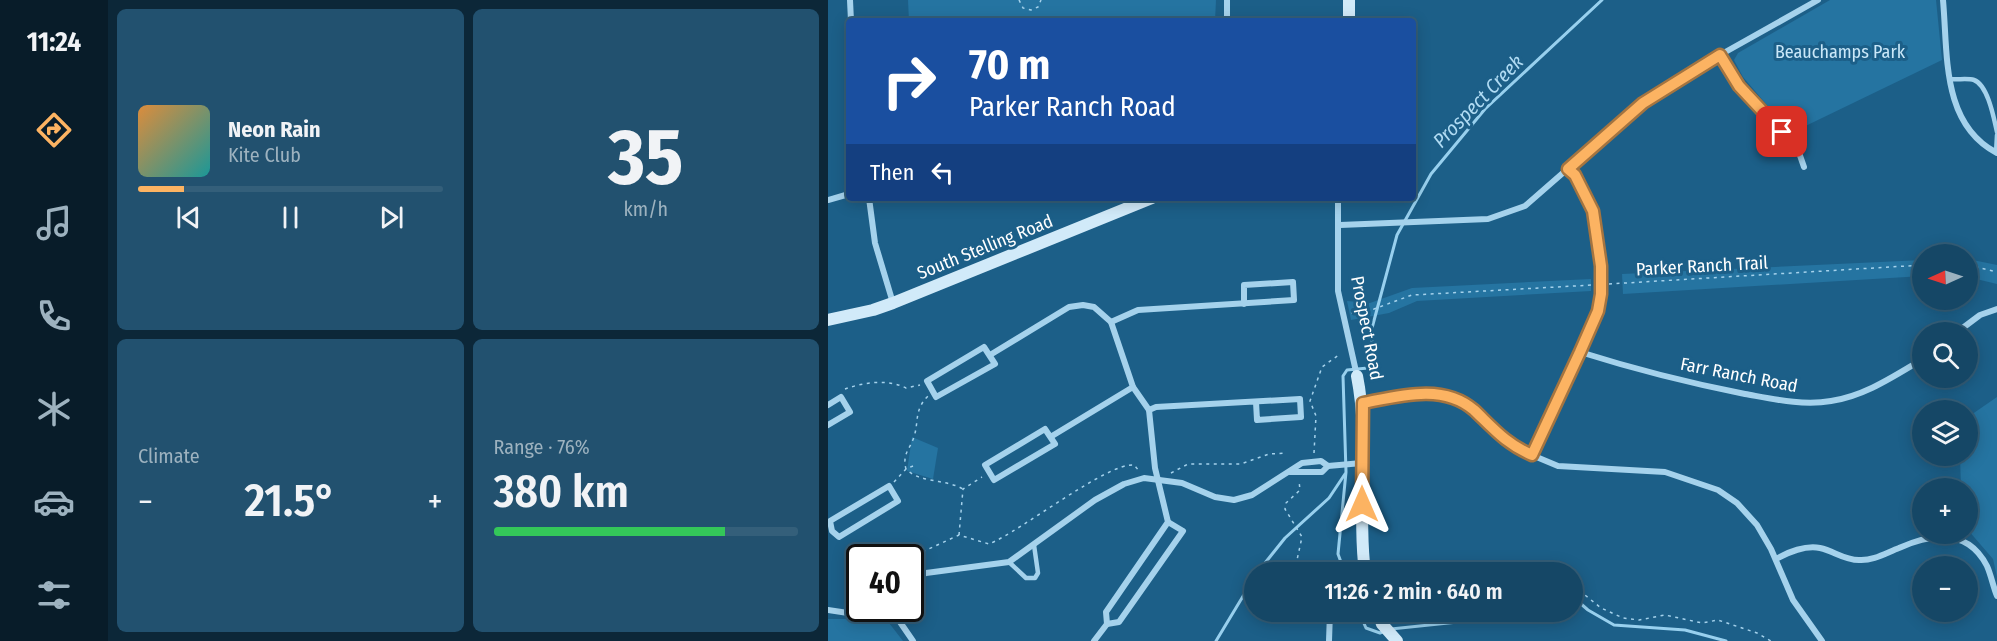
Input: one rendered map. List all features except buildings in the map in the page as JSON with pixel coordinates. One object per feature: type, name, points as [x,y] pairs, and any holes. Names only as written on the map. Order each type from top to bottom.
[{"type":"main road","points":[[1349,0],[1349,18]]},
{"type":"main road","name":"South Stelling Road","points":[[828,320],[893,303],[1145,201]]},
{"type":"main road","name":"Prospect Road","points":[[1358,376],[1363,403],[1356,463],[1363,562]]},
{"type":"main road","points":[[1383,622],[1395,640]]},
{"type":"street","points":[[850,0],[851,18]]},
{"type":"street","points":[[1227,0],[1227,18]]},
{"type":"street","points":[[1340,225],[1488,219],[1525,206],[1643,103],[1720,55],[1818,0]]},
{"type":"street","points":[[1944,0],[1950,79],[1958,113],[1968,131],[1996,153]]},
{"type":"street","points":[[1720,55],[1739,86],[1797,147],[1804,167]]},
{"type":"street","points":[[1532,455],[1598,311],[1601,266],[1593,211],[1575,175],[1568,169]]},
{"type":"street","points":[[828,200],[846,196]]},
{"type":"street","points":[[868,201],[875,243],[893,303]]},
{"type":"street","name":"Prospect Road","points":[[1338,201],[1340,225],[1337,268],[1342,314],[1358,376]]},
{"type":"street","points":[[1111,322],[1138,310],[1244,304],[1294,300],[1293,282],[1244,285],[1244,304]]},
{"type":"street","points":[[990,355],[1076,305],[1094,307],[1111,322],[1133,387],[1149,410],[1158,481],[1168,522],[1183,531],[1119,622],[1107,624]]},
{"type":"street","points":[[1971,322],[1980,315],[1997,309]]},
{"type":"street","points":[[984,347],[990,355],[995,364],[936,397],[927,381],[984,347]]},
{"type":"street","name":"Farr Ranch Road","points":[[1580,352],[1640,371],[1714,388],[1805,403],[1830,402],[1856,396],[1912,366]]},
{"type":"street","points":[[1052,436],[1133,387]]},
{"type":"street","points":[[1363,403],[1422,393],[1448,396],[1473,409],[1499,436],[1515,448],[1558,466],[1665,472],[1718,490],[1737,503],[1757,525],[1776,559],[1793,600],[1822,641]]},
{"type":"street","points":[[828,405],[841,397],[850,412],[828,425]]},
{"type":"street","points":[[1149,410],[1156,407],[1300,399],[1301,417],[1257,420],[1257,402]]},
{"type":"street","points":[[1045,429],[1052,436],[1055,444],[994,480],[985,465],[1045,429]]},
{"type":"street","points":[[924,574],[1009,562],[1095,500],[1124,484],[1144,478],[1182,483],[1215,497],[1234,500],[1252,495],[1302,463],[1321,461],[1328,466],[1356,463]]},
{"type":"street","points":[[1290,472],[1322,472],[1328,466]]},
{"type":"street","points":[[889,486],[898,501],[839,537],[830,532],[830,522],[889,486]]},
{"type":"street","points":[[1094,641],[1107,624],[1106,612],[1168,522]]},
{"type":"street","points":[[1776,559],[1803,548],[1819,548],[1841,558],[1860,561],[1876,558],[1922,538],[1937,535],[1952,537],[1976,551],[1986,565],[1997,596]]},
{"type":"street","points":[[828,610],[846,613]]},
{"type":"street","points":[[900,622],[913,641]]},
{"type":"street","points":[[1329,641],[1330,622]]},
{"type":"lane","points":[[1950,79],[1974,80],[1982,86],[1997,133],[1996,153]]},
{"type":"lane","points":[[1009,562],[1026,578],[1035,578],[1038,573],[1034,545]]},
{"type":"path","points":[[1019,0],[1023,8],[1031,10],[1038,7],[1041,0]]},
{"type":"path","name":"Parker Ranch Trail","points":[[1342,314],[1374,309],[1412,295],[1912,266]]},
{"type":"path","points":[[1978,267],[1997,272]]},
{"type":"path","points":[[1314,453],[1316,416],[1310,402],[1322,367],[1340,354]]},
{"type":"path","points":[[844,390],[883,381],[894,382],[906,388],[921,384]]},
{"type":"path","points":[[928,396],[920,404],[916,415],[913,440],[904,459],[906,469],[911,474],[955,484],[963,489]]},
{"type":"path","points":[[1170,474],[1188,464],[1241,464],[1269,454],[1286,453]]},
{"type":"path","points":[[924,551],[959,536],[989,543],[1121,467],[1134,465],[1140,472]]},
{"type":"path","points":[[889,486],[900,478],[906,469],[913,466]]},
{"type":"path","points":[[963,489],[982,477]]},
{"type":"path","points":[[1297,562],[1302,547],[1299,533],[1285,509],[1286,503],[1300,490],[1299,479]]},
{"type":"path","points":[[959,536],[963,489]]},
{"type":"path","points":[[1583,593],[1601,608],[1623,618],[1639,620],[1665,615],[1702,623],[1718,620],[1758,633],[1771,641]]},
{"type":"green space","points":[[908,0],[1216,0],[1215,18],[909,18]]},
{"type":"green space","name":"Beauchamps Park","points":[[1830,0],[1936,0],[1942,60],[1791,133],[1743,77],[1734,60],[1738,53]]},
{"type":"green space","points":[[1912,261],[1912,277],[1623,294],[1622,274]]},
{"type":"green space","points":[[1978,261],[1997,265],[1997,284],[1978,279]]},
{"type":"green space","points":[[1591,279],[1591,291],[1417,301],[1389,313],[1351,320],[1347,301],[1370,303],[1412,288]]},
{"type":"green space","points":[[1997,397],[1997,577],[1993,559],[1978,542],[1978,478],[1961,478],[1960,466],[1978,466],[1978,410]]},
{"type":"green space","points":[[912,437],[938,448],[933,479],[907,471]]},
{"type":"green space","points":[[828,619],[846,619],[846,622],[888,622],[903,641],[828,641]]},
{"type":"waterway","name":"Prospect Creek","points":[[1416,201],[1431,174],[1485,109],[1602,0]]},
{"type":"waterway","name":"Prospect Creek","points":[[1341,562],[1338,554],[1346,472],[1343,376],[1347,370],[1368,368],[1372,357],[1372,328],[1397,235],[1416,201]]},
{"type":"waterway","points":[[1266,562],[1285,538],[1329,498],[1345,474]]},
{"type":"waterway","points":[[1216,641],[1244,595]]},
{"type":"waterway","name":"Prospect Creek","points":[[1583,606],[1614,625],[1685,630],[1726,641]]},
{"type":"waterway","name":"Prospect Creek","points":[[1363,622],[1366,628],[1380,633],[1385,631]]},
{"type":"waterway","name":"Prospect Creek","points":[[1391,629],[1458,622]]},
{"type":"route","points":[[1362,504],[1363,403],[1422,393],[1448,396],[1473,409],[1499,436],[1515,448],[1532,455],[1598,311],[1601,294],[1601,266],[1593,211],[1575,175],[1568,169],[1643,103],[1720,55],[1739,86],[1782,132]]}]
